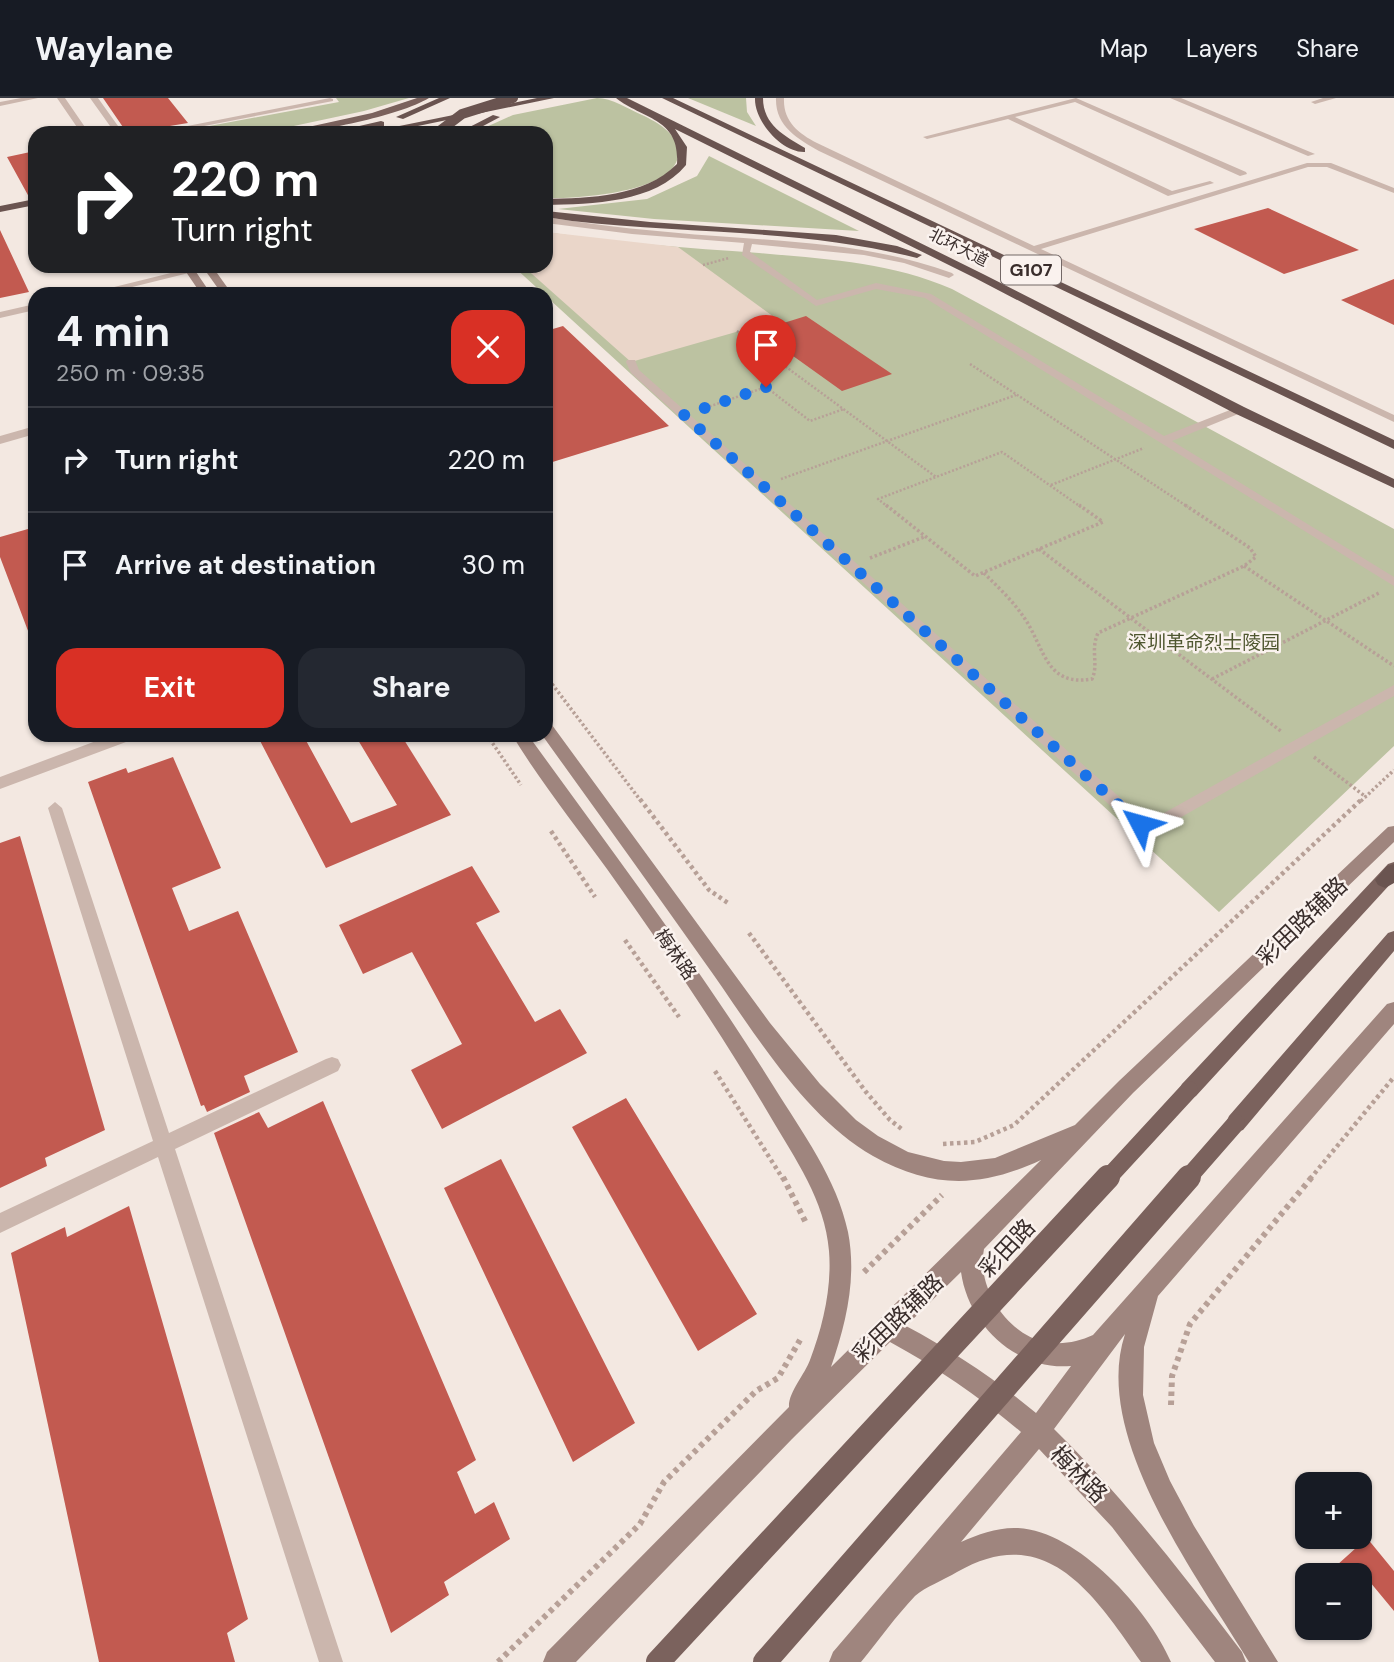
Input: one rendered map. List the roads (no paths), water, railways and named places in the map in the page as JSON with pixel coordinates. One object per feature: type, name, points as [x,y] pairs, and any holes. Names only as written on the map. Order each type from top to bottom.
[{"type":"highway","points":[[380,126],[446,98]]},
{"type":"highway","points":[[383,126],[481,98]]},
{"type":"highway","points":[[445,126],[469,111],[513,98]]},
{"type":"highway","points":[[474,126],[493,113],[550,98]]},
{"type":"highway","points":[[396,126],[493,113],[555,98]]},
{"type":"highway","name":"北环大道","points":[[620,98],[979,276],[1239,410],[1394,484]]},
{"type":"highway","name":"北环大道","points":[[666,98],[1394,445]]},
{"type":"highway","points":[[759,98],[761,114],[767,125],[781,138],[979,245]]},
{"type":"highway","points":[[553,202],[624,195],[659,183],[673,175],[685,156],[683,145],[680,137],[662,118]]},
{"type":"highway","points":[[0,198],[28,192]]},
{"type":"highway","points":[[0,209],[28,203]]},
{"type":"highway","points":[[553,215],[634,224],[856,241],[911,253],[979,276]]},
{"type":"highway","points":[[1298,399],[1394,436]]},
{"type":"main road","points":[[320,126],[374,115],[425,98]]},
{"type":"main road","name":"梅林路","points":[[553,739],[754,1015],[822,1101],[849,1127],[879,1150],[943,1171],[969,1173],[991,1170],[1015,1162],[1084,1130]]},
{"type":"main road","name":"梅林路","points":[[525,742],[728,1028],[819,1182],[838,1231],[839,1270],[831,1339],[813,1385],[783,1430]]},
{"type":"main road","name":"彩田路辅路","points":[[557,1662],[783,1430],[975,1243],[1126,1087],[1394,832]]},
{"type":"main road","name":"彩田路","points":[[658,1662],[1391,874]]},
{"type":"main road","points":[[765,1662],[1394,938]]},
{"type":"main road","points":[[843,1662],[1037,1432],[1101,1344],[1394,1010]]},
{"type":"main road","points":[[728,1028],[754,1015]]},
{"type":"main road","points":[[975,1243],[971,1264],[980,1298],[994,1321],[1010,1336],[1028,1348],[1059,1356],[1079,1354],[1101,1344]]},
{"type":"main road","points":[[1157,1281],[1140,1315],[1134,1343],[1131,1378],[1140,1431],[1153,1474],[1182,1534],[1264,1662]]},
{"type":"main road","name":"梅林路","points":[[887,1328],[920,1343],[967,1373],[1037,1432],[1108,1502],[1166,1572],[1232,1662]]},
{"type":"main road","points":[[910,1584],[988,1544],[1016,1541],[1048,1547],[1085,1568],[1116,1602],[1157,1662]]},
{"type":"street","points":[[0,104],[34,98]]},
{"type":"street","points":[[61,98],[80,126]]},
{"type":"street","points":[[1174,98],[1311,154]]},
{"type":"street","points":[[119,287],[173,273]]},
{"type":"street","points":[[0,315],[28,309]]},
{"type":"street","points":[[0,440],[28,432]]},
{"type":"street","points":[[0,783],[109,742]]},
{"type":"lane","points":[[94,98],[114,126]]},
{"type":"lane","points":[[193,126],[331,100],[328,98]]},
{"type":"lane","points":[[780,98],[780,113],[785,122],[811,143],[1394,419]]},
{"type":"lane","points":[[1315,102],[1332,98]]},
{"type":"lane","points":[[927,137],[1076,100],[1243,174]]},
{"type":"lane","points":[[1007,116],[1171,194],[1219,180]]},
{"type":"lane","points":[[1265,167],[1311,154],[1328,164],[1394,191]]},
{"type":"lane","points":[[1032,249],[1307,165],[1328,164]]},
{"type":"lane","points":[[1231,177],[1254,170]]},
{"type":"lane","points":[[553,221],[749,241],[840,247],[878,253],[949,275]]},
{"type":"lane","points":[[749,241],[745,253],[816,303],[876,286],[928,296],[1394,582]]},
{"type":"lane","points":[[631,362],[635,371],[1140,824],[1157,824],[1394,690]]},
{"type":"lane","points":[[1164,440],[1239,410]]},
{"type":"lane","points":[[55,808],[331,1662]]},
{"type":"lane","points":[[0,1223],[332,1065]]},
{"type":"park label","name":"深圳革命烈士陵园","points":[[1204,642]]}]
